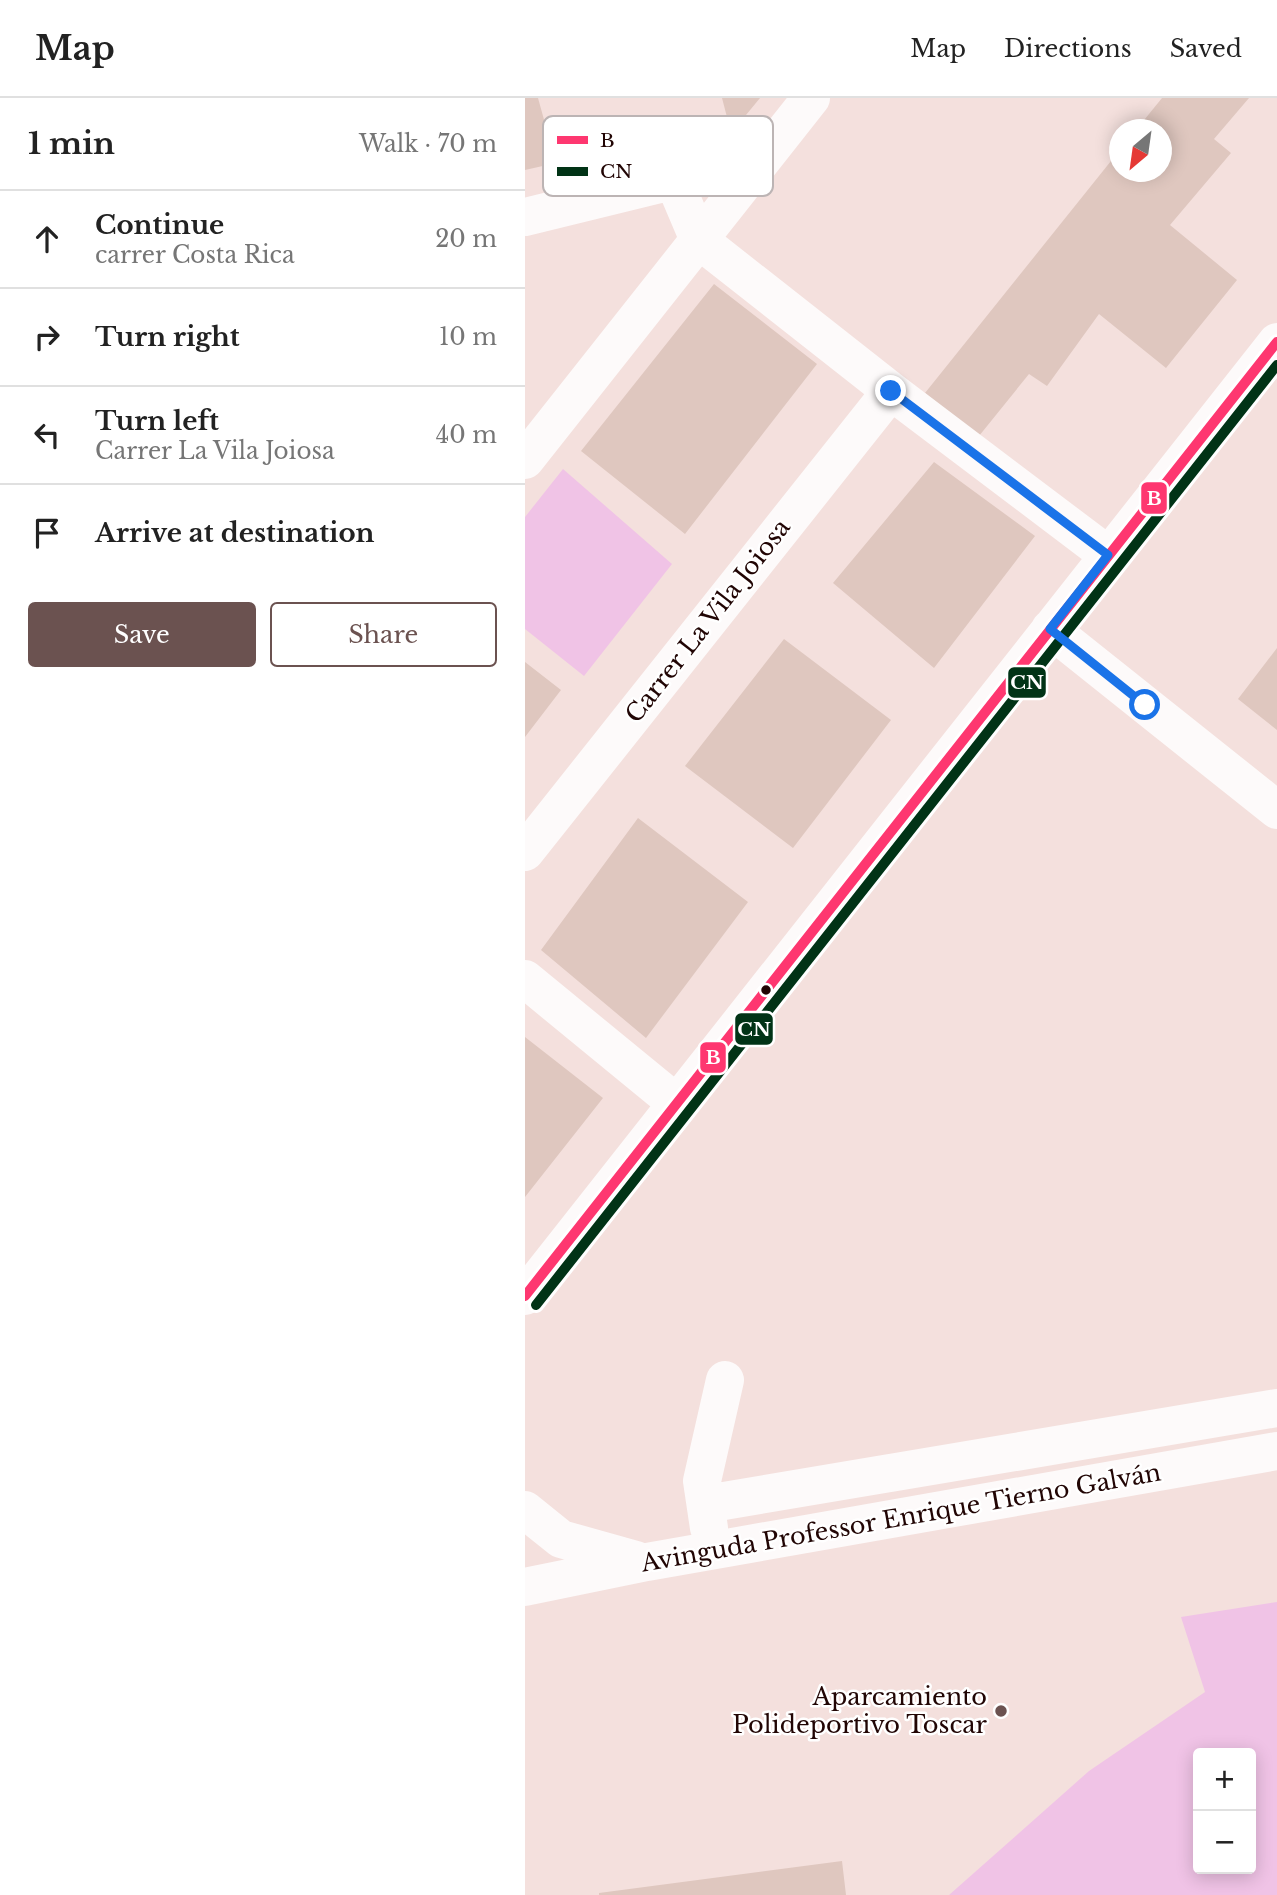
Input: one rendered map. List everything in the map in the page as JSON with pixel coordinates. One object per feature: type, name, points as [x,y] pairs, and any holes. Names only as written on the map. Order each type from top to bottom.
[{"type":"street","points":[[773,145],[811,98]]},
{"type":"street","points":[[525,217],[612,196]]},
{"type":"street","points":[[680,196],[699,240],[891,391],[1108,555]]},
{"type":"street","points":[[525,460],[733,196]]},
{"type":"street","points":[[525,1296],[675,1102],[1277,342]]},
{"type":"street","name":"Carrer La Vila Joiosa","points":[[525,852],[891,391]]},
{"type":"street","points":[[1050,629],[1277,810]]},
{"type":"street","points":[[525,979],[675,1102]]},
{"type":"street","points":[[711,1551],[702,1481],[725,1380]]},
{"type":"street","points":[[706,1504],[1277,1408]]},
{"type":"street","name":"Avinguda Professor Enrique Tierno Galván","points":[[525,1587],[647,1562],[1277,1451]]},
{"type":"street","points":[[525,1510],[561,1539],[647,1562]]},
{"type":"shaded area","points":[[563,469],[672,564],[584,676],[525,629],[525,517]]},
{"type":"shaded area","points":[[1277,1602],[1277,1895],[949,1895],[1089,1771],[1205,1692],[1181,1617]]},
{"type":"building","points":[[525,98],[538,98],[543,116],[543,166],[525,170]]},
{"type":"building","points":[[722,98],[760,98],[746,115],[727,116]]},
{"type":"building","points":[[1162,98],[1249,98],[1214,139],[1231,153],[1170,225],[1237,280],[1166,368],[1099,314],[1047,386],[1029,374],[979,436],[925,393],[1109,163],[1109,182],[1172,182],[1172,119],[1145,119]]},
{"type":"building","points":[[714,284],[817,364],[685,534],[581,451]]},
{"type":"building","points":[[934,462],[1035,536],[934,668],[833,583]]},
{"type":"building","points":[[784,639],[891,720],[793,848],[685,766]]},
{"type":"building","points":[[1277,648],[1277,730],[1238,699]]},
{"type":"building","points":[[525,662],[561,690],[525,737]]},
{"type":"building","points":[[638,818],[748,902],[646,1038],[541,950]]},
{"type":"building","points":[[525,1037],[603,1098],[525,1197]]},
{"type":"building","points":[[842,1861],[846,1895],[599,1895],[599,1893]]},
{"type":"transit line","name":"B","points":[[525,1296],[1277,342]]},
{"type":"transit line","name":"CN","points":[[536,1305],[1277,365]]},
{"type":"place","name":"Aparcamiento Polideportivo Toscar","points":[[1001,1711]]},
{"type":"route","points":[[891,391],[1108,555],[1050,629],[1145,705]]}]
